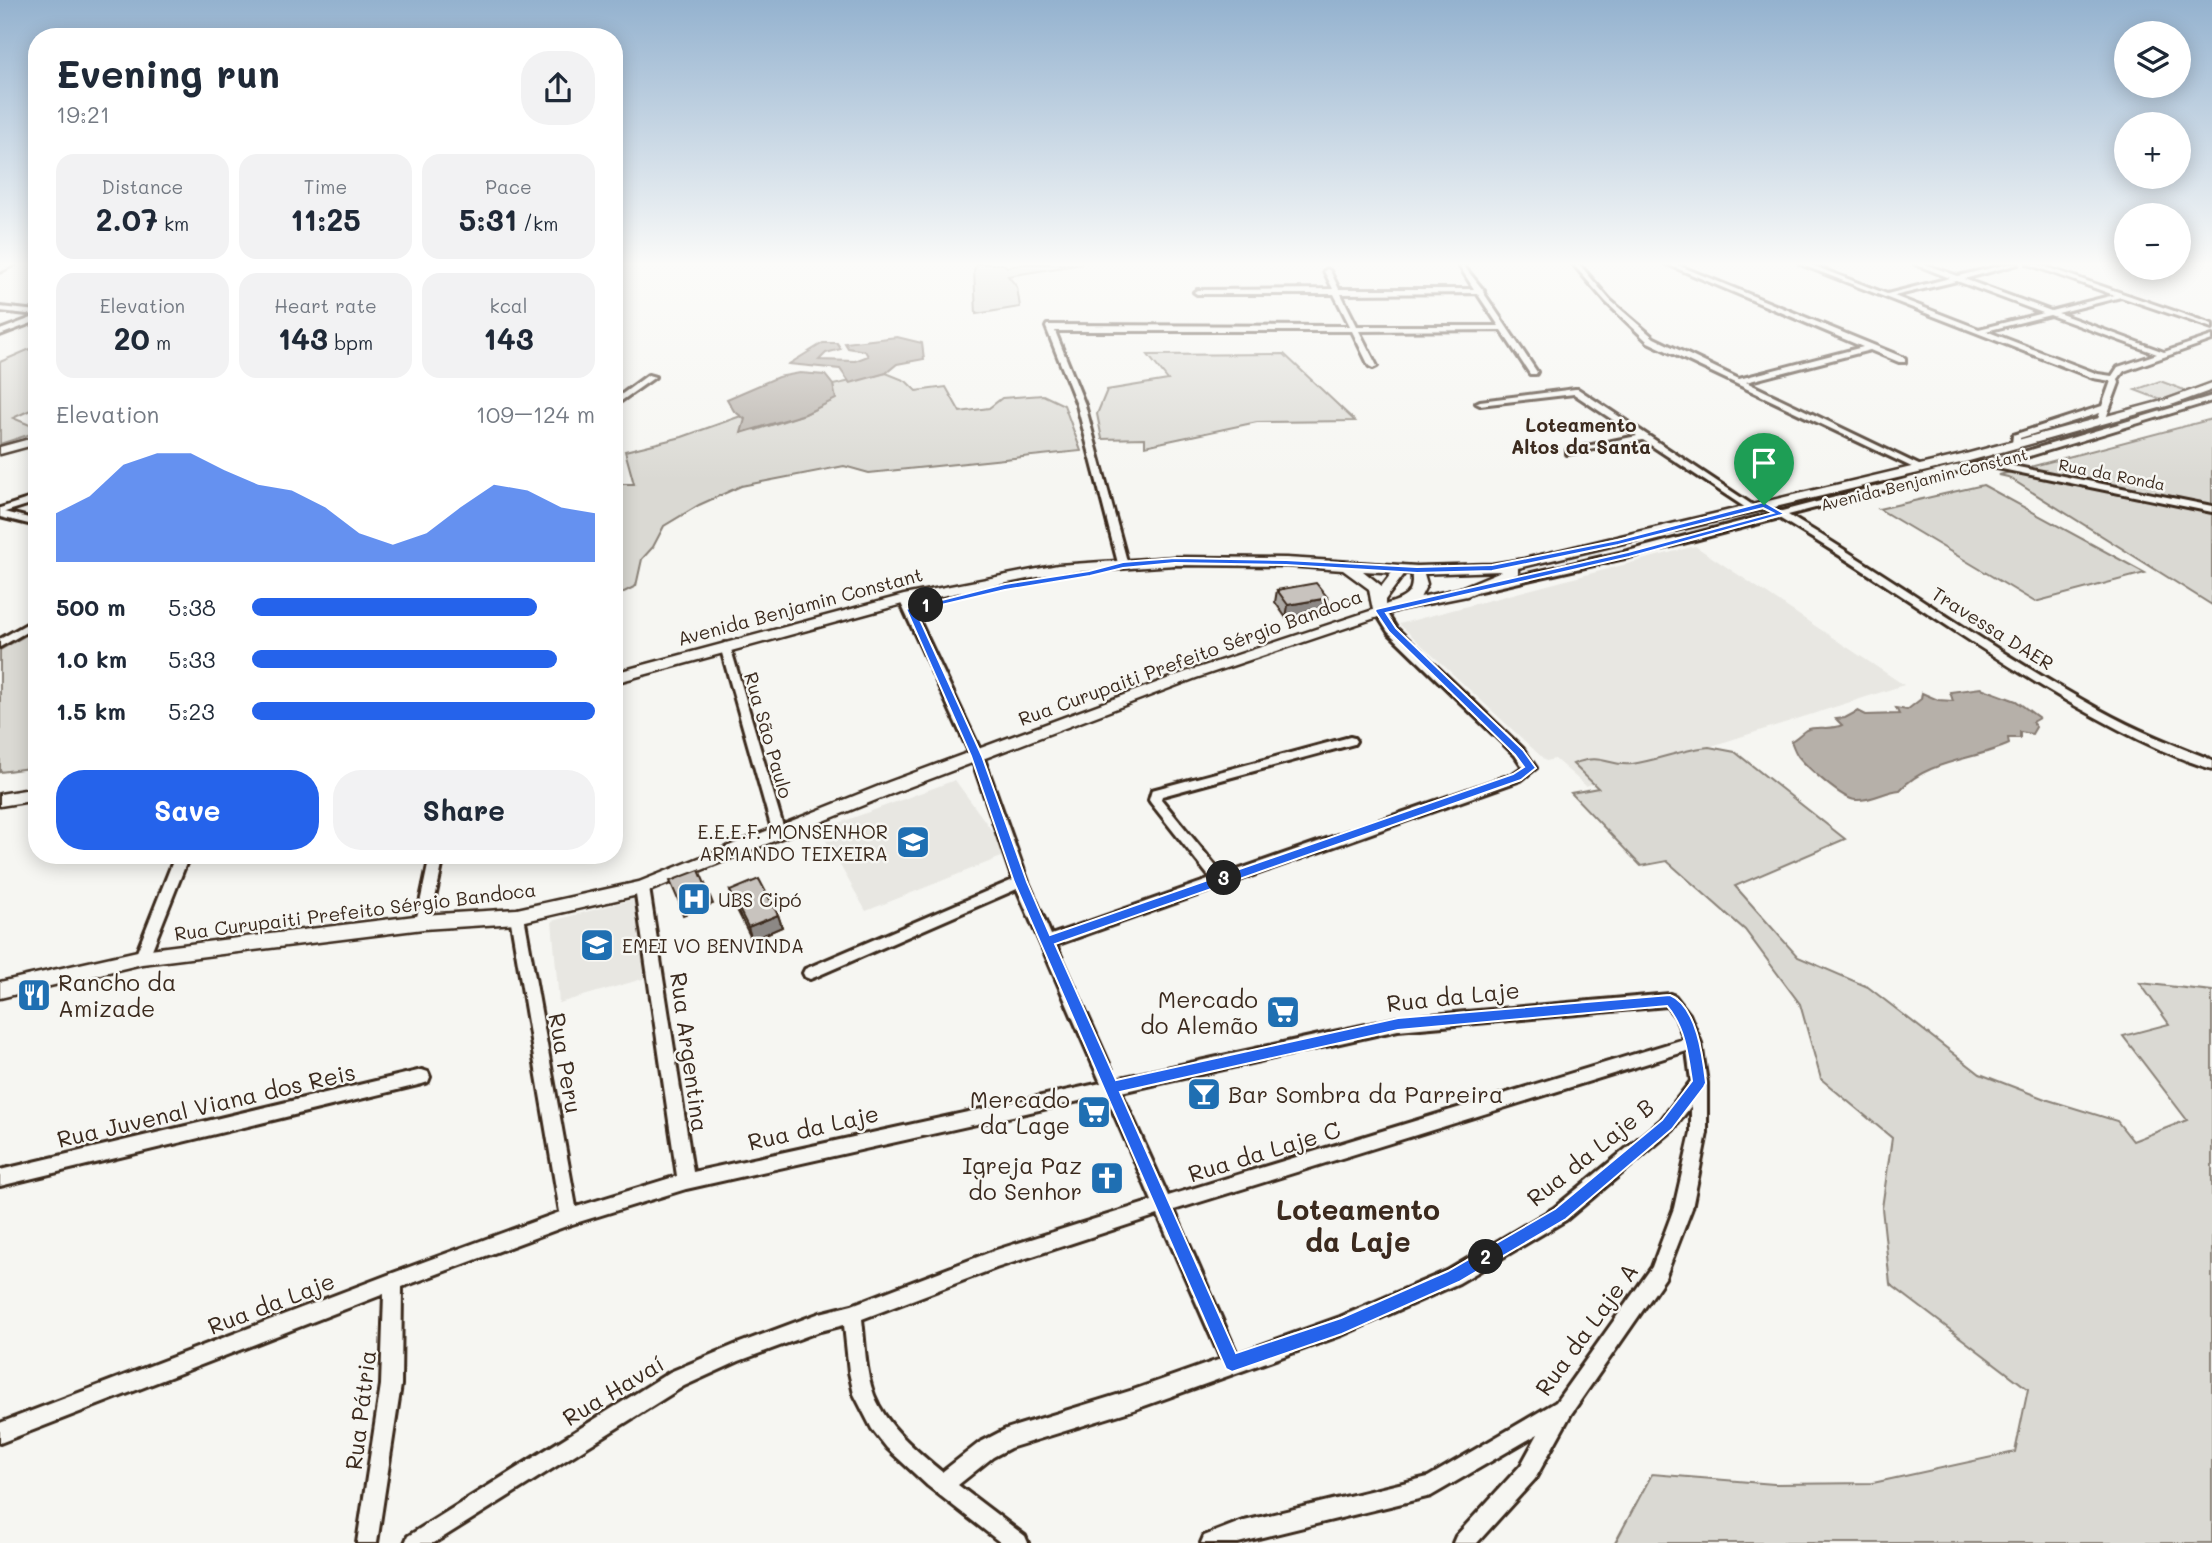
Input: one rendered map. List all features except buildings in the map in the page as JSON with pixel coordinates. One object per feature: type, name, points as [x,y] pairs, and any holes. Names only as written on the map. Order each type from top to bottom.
[{"type":"main road","name":"Avenida Benjamin Constant","points":[[623,676],[907,604],[1123,565],[1231,561],[1449,570],[1524,563],[1965,458],[2016,444],[2104,413],[2170,402],[2212,386]]},
{"type":"main road","points":[[1397,606],[1470,590],[1512,572],[1524,563]]},
{"type":"main road","points":[[1346,566],[1376,587],[1379,606]]},
{"type":"main road","points":[[1449,570],[1468,580],[1470,590]]},
{"type":"main road","name":"Avenida Benjamin Constant","points":[[623,684],[727,651]]},
{"type":"main road","points":[[0,788],[28,784]]},
{"type":"main road","points":[[0,800],[28,795]]},
{"type":"street","points":[[1053,336],[1082,405],[1123,565]]},
{"type":"street","points":[[1358,336],[1373,366]]},
{"type":"street","points":[[1509,336],[1533,372]]},
{"type":"street","points":[[1647,336],[1921,468]]},
{"type":"street","points":[[1845,336],[1902,360]]},
{"type":"street","points":[[1991,336],[2096,376],[2114,379]]},
{"type":"street","points":[[2114,336],[2163,354]]},
{"type":"street","points":[[2104,413],[2114,379],[2121,369],[2212,338]]},
{"type":"street","points":[[1740,382],[1871,347]]},
{"type":"street","points":[[623,397],[651,377]]},
{"type":"street","name":"Travessa DAER","points":[[1480,402],[1575,391],[1644,437],[1758,506],[1780,514],[2041,680],[2171,751],[2212,765]]},
{"type":"street","name":"Avenida Benjamin Constant","points":[[1470,590],[1629,554],[1955,470],[1990,465],[2212,398]]},
{"type":"street","points":[[1570,452],[1644,437]]},
{"type":"street","points":[[0,452],[28,443]]},
{"type":"street","name":"Rua da Ronda","points":[[1965,458],[2212,509]]},
{"type":"street","points":[[0,513],[28,502]]},
{"type":"street","points":[[0,513],[28,521]]},
{"type":"street","points":[[1047,942],[1517,777],[1530,768],[1519,752],[1392,630],[1379,606],[1402,569]]},
{"type":"street","points":[[1397,606],[1414,597],[1420,584],[1417,570]]},
{"type":"street","points":[[907,604],[977,756],[1021,882],[1232,1363]]},
{"type":"street","name":"Rua Curupaiti Prefeito Sérgio Bandoca","points":[[0,990],[142,957],[423,922],[517,916],[642,888],[1191,675],[1379,606],[1397,606]]},
{"type":"street","points":[[0,644],[28,627]]},
{"type":"street","name":"Rua São Paulo","points":[[727,651],[779,833]]},
{"type":"street","points":[[1219,880],[1155,800],[1156,793],[1350,741]]},
{"type":"street","points":[[142,957],[179,864]]},
{"type":"street","points":[[423,922],[436,864]]},
{"type":"street","points":[[810,973],[1021,882]]},
{"type":"street","name":"Rua Argentina","points":[[642,888],[686,1181]]},
{"type":"street","name":"Rua Peru","points":[[517,916],[569,1217]]},
{"type":"street","name":"Rua da Laje","points":[[0,1433],[569,1217],[686,1181],[929,1125],[1398,1024],[1670,1000]]},
{"type":"street","name":"Rua da Laje A","points":[[1211,1543],[1240,1532],[1431,1486],[1563,1409],[1659,1272],[1683,1208],[1699,1133],[1699,1083],[1693,1043],[1682,1014],[1670,1000]]},
{"type":"street","name":"Rua da Laje C","points":[[852,1314],[996,1259],[1693,1043]]},
{"type":"street","name":"Rua Juvenal Viana dos Reis","points":[[0,1178],[422,1077]]},
{"type":"street","name":"Rua da Laje B","points":[[943,1485],[986,1450],[1006,1439],[1133,1400],[1342,1326],[1453,1277],[1560,1214],[1667,1125],[1699,1083]]},
{"type":"street","name":"Rua Pátria","points":[[367,1543],[391,1385],[393,1282]]},
{"type":"street","points":[[852,1314],[867,1402],[880,1427],[943,1485],[1018,1543]]},
{"type":"street","name":"Rua Havaí","points":[[415,1543],[677,1379],[820,1322],[852,1314]]},
{"type":"street","points":[[1463,1543],[1528,1472],[1563,1409]]},
{"type":"shaded area","points":[[897,337],[922,343],[924,359],[897,364],[886,373],[850,383],[840,369],[789,364],[823,343],[837,343],[841,349],[826,353],[819,360],[855,361],[868,356],[865,351],[848,348],[845,343]]},
{"type":"shaded area","points":[[28,350],[28,411],[13,418],[28,424],[28,435],[0,444],[0,362]]},
{"type":"shaded area","points":[[1284,354],[1355,421],[1257,422],[1145,446],[1145,438],[1102,439],[1097,414],[1107,390],[1168,380],[1148,355]]},
{"type":"shaded area","points":[[800,373],[825,375],[833,385],[836,399],[805,414],[741,433],[745,419],[734,411],[727,399],[778,377]]},
{"type":"shaded area","points":[[886,373],[906,381],[916,391],[946,387],[960,412],[989,408],[1002,398],[1043,395],[1064,405],[1081,451],[869,473],[844,466],[741,486],[699,505],[664,526],[653,547],[642,559],[636,586],[623,592],[623,484],[634,484],[625,451],[682,437],[741,416],[756,430],[805,414],[835,399],[833,385]]},
{"type":"shaded area","points":[[2160,381],[2187,391],[2161,400],[2135,390]]},
{"type":"shaded area","points":[[2212,419],[2212,605],[2008,477],[1999,475]]},
{"type":"shaded area","points":[[1983,485],[2145,573],[2035,602],[1879,509]]},
{"type":"shaded area","points":[[1695,546],[1904,685],[1586,786],[1555,759],[1546,761],[1399,624]]},
{"type":"shaded area","points":[[28,634],[28,768],[0,772],[0,650]]},
{"type":"shaded area","points":[[1981,688],[2016,701],[2039,718],[2032,722],[2036,727],[2032,734],[2020,732],[2020,738],[2008,738],[2009,744],[1937,766],[1911,780],[1900,790],[1873,798],[1850,799],[1834,789],[1803,761],[1791,741],[1806,730],[1842,725],[1836,719],[1845,718],[1858,711],[1866,715],[1899,714],[1896,708],[1907,710],[1921,699],[1922,693],[1938,700],[1953,701],[1950,692]]},
{"type":"shaded area","points":[[1709,747],[1735,752],[1845,839],[1735,886],[1798,957],[1868,987],[1980,1074],[2045,1099],[2117,1121],[2133,1141],[2187,1120],[2123,1036],[2169,1024],[2140,983],[2212,991],[2212,1543],[1615,1543],[1652,1474],[1774,1484],[1873,1483],[2015,1452],[2028,1389],[1890,1284],[1882,1208],[1892,1138],[1821,1079],[1800,1004],[1745,930],[1667,861],[1641,866],[1571,793],[1598,788],[1573,764],[1592,759],[1632,764]]},
{"type":"shaded area","name":"E.E.E.F. MONSENHOR ARMANDO TEIXEIRA","points":[[955,780],[1009,854],[866,911],[820,830]]},
{"type":"shaded area","name":"EMEI VO BENVINDA","points":[[634,899],[646,978],[559,1003],[552,921]]},
{"type":"place","name":"E.E.E.F. MONSENHOR ARMANDO TEIXEIRA","points":[[913,842]]},
{"type":"place","name":"UBS Cipó","points":[[694,899]]},
{"type":"place","name":"EMEI VO BENVINDA","points":[[597,945]]},
{"type":"place","name":"Rancho da Amizade","points":[[34,995]]},
{"type":"place","name":"Mercado do Alemão","points":[[1283,1012]]},
{"type":"place","name":"Bar Sombra da Parreira","points":[[1204,1094]]},
{"type":"place","name":"Mercado da Lage","points":[[1094,1112]]},
{"type":"place","name":"Igreja Paz do Senhor","points":[[1107,1178]]},
{"type":"district","name":"Loteamento Altos da Santa","points":[[1581,435]]},
{"type":"district","name":"Loteamento da Laje","points":[[1358,1225]]},
{"type":"route","points":[[1764,505],[1618,542],[1492,568],[1417,570],[1286,562],[1175,561],[1123,565],[1005,587],[911,609],[977,756],[1021,882],[1047,942],[1112,1087],[1162,1206],[1232,1363],[1342,1326],[1453,1277],[1560,1214],[1667,1125],[1699,1083],[1693,1043],[1682,1014],[1670,1000],[1398,1024],[1112,1087],[1080,1014],[1047,942],[1517,777],[1530,768],[1519,752],[1392,630],[1380,611],[1507,584],[1780,514],[1764,505]]}]
